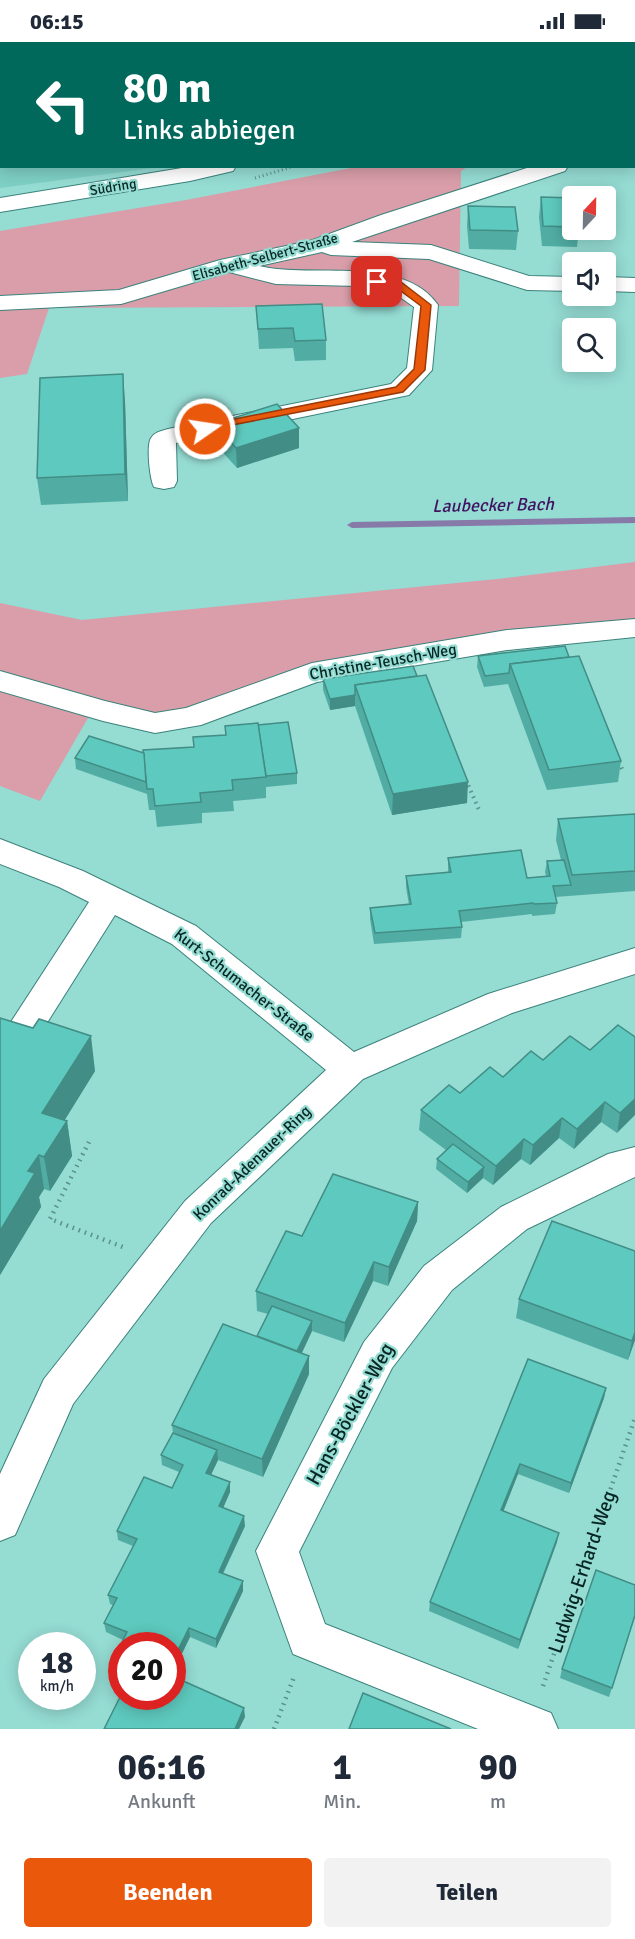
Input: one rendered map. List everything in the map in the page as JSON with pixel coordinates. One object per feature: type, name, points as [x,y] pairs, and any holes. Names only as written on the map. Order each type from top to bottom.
[{"type":"street","name":"Südring","points":[[0,205],[216,168]]},
{"type":"street","name":"Elisabeth-Selbert-Straße","points":[[0,303],[121,297],[228,265],[316,247],[388,220],[551,168]]},
{"type":"street","points":[[316,247],[431,252],[527,283],[562,284]]},
{"type":"street","points":[[164,481],[162,441],[168,437],[400,390],[420,370],[426,305],[397,284],[358,279],[276,277],[228,265]]},
{"type":"street","points":[[616,284],[635,285]]},
{"type":"street","name":"Christine-Teusch-Weg","points":[[0,681],[103,711],[155,723],[190,718],[312,673],[507,640],[635,628]]},
{"type":"street","name":"Kurt-Schumacher-Straße","points":[[0,851],[71,879],[184,935],[350,1069]]},
{"type":"street","points":[[21,1035],[109,898]]},
{"type":"street","name":"Konrad-Adenauer-Ring","points":[[0,1521],[58,1392],[198,1212],[350,1069],[500,1003],[635,961]]},
{"type":"street","name":"Hans-Böckler-Weg","points":[[309,1639],[277,1551],[378,1355],[438,1278],[514,1218],[621,1165],[635,1162]]},
{"type":"street","points":[[309,1639],[532,1728]]},
{"type":"path","points":[[618,760],[623,771]]},
{"type":"path","points":[[462,770],[480,812]]},
{"type":"path","points":[[89,1142],[50,1219],[160,1262]]},
{"type":"path","name":"Ludwig-Erhard-Weg","points":[[532,1728],[635,1418]]},
{"type":"path","points":[[274,1729],[309,1639]]},
{"type":"shaded area","points":[[0,168],[152,168],[0,188]]},
{"type":"shaded area","points":[[351,168],[466,168],[461,171],[459,306],[49,308],[27,374],[0,378],[0,231],[186,200]]},
{"type":"shaded area","points":[[635,562],[635,634],[298,672],[173,716],[88,718],[40,801],[0,786],[0,603],[82,620],[497,579]]},
{"type":"building","points":[[541,197],[562,198],[562,227],[543,226]]},
{"type":"building","points":[[468,206],[515,207],[518,231],[470,230]]},
{"type":"building","points":[[322,304],[326,340],[295,341],[293,328],[258,329],[256,306]]},
{"type":"building","points":[[123,374],[125,474],[37,478],[40,378]]},
{"type":"building","points":[[277,404],[299,428],[236,448],[214,424]]},
{"type":"building","points":[[565,646],[569,657],[510,664],[509,673],[485,676],[478,656]]},
{"type":"building","points":[[579,656],[621,761],[549,770],[510,664]]},
{"type":"building","points":[[413,666],[417,676],[355,685],[355,695],[330,699],[323,679]]},
{"type":"building","points":[[426,675],[468,782],[393,794],[355,685]]},
{"type":"building","points":[[288,722],[297,773],[266,776],[258,725]]},
{"type":"building","points":[[258,723],[266,777],[232,780],[233,790],[200,793],[201,802],[155,806],[153,789],[147,789],[143,750],[194,747],[193,737],[226,735],[225,726]]},
{"type":"building","points":[[89,736],[144,753],[146,782],[75,758]]},
{"type":"building","points":[[635,814],[635,871],[572,875],[558,819]]},
{"type":"building","points":[[521,850],[527,878],[550,876],[547,861],[564,860],[571,885],[553,886],[557,903],[533,903],[459,911],[462,927],[375,933],[370,908],[411,904],[406,876],[451,872],[448,858]]},
{"type":"building","points":[[0,1018],[33,1028],[39,1019],[91,1036],[42,1113],[67,1121],[44,1157],[39,1155],[28,1171],[35,1173],[0,1231]]},
{"type":"building","points":[[618,1025],[635,1037],[635,1099],[620,1113],[605,1102],[577,1129],[562,1118],[533,1145],[524,1139],[496,1166],[421,1110],[449,1085],[460,1093],[490,1067],[503,1077],[531,1051],[543,1060],[570,1036],[590,1050]]},
{"type":"building","points":[[453,1144],[484,1167],[468,1182],[437,1159]]},
{"type":"building","points":[[333,1174],[418,1202],[389,1267],[374,1262],[345,1323],[256,1291],[286,1231],[302,1236]]},
{"type":"building","points":[[552,1221],[635,1251],[635,1332],[632,1341],[519,1299]]},
{"type":"building","points":[[272,1306],[312,1321],[297,1351],[257,1336]]},
{"type":"building","points":[[223,1324],[309,1356],[262,1459],[172,1425]]},
{"type":"building","points":[[528,1359],[606,1388],[571,1483],[520,1464],[501,1510],[559,1533],[520,1640],[430,1602]]},
{"type":"building","points":[[173,1433],[217,1450],[206,1473],[230,1482],[219,1506],[244,1516],[219,1572],[243,1581],[216,1639],[189,1628],[186,1634],[186,1632],[127,1632],[104,1623],[117,1598],[108,1595],[137,1539],[117,1531],[144,1477],[172,1488],[183,1465],[161,1455]]},
{"type":"building","points":[[596,1570],[635,1585],[635,1615],[612,1688],[562,1669]]},
{"type":"building","points":[[186,1682],[244,1708],[235,1729],[104,1729],[114,1710],[186,1710]]},
{"type":"building","points":[[363,1693],[451,1729],[349,1729]]},
{"type":"waterway","name":"Laubecker Bach","points":[[352,525],[635,520]]},
{"type":"route","points":[[205,429],[400,390],[420,370],[426,305],[397,284],[377,282]]}]
